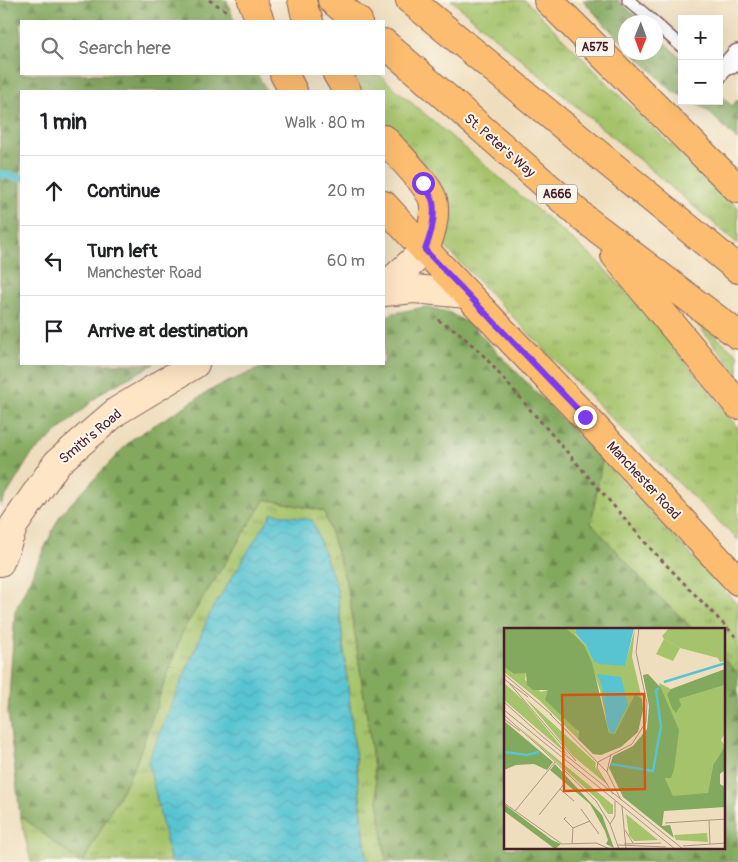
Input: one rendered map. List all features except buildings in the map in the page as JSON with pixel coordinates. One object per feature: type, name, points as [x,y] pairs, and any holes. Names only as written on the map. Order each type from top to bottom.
[{"type":"main road","points":[[252,0],[260,20]]},
{"type":"main road","points":[[302,0],[308,20]]},
{"type":"main road","points":[[332,0],[357,20]]},
{"type":"main road","points":[[410,0],[738,269]]},
{"type":"main road","name":"A575","points":[[548,0],[738,189]]},
{"type":"main road","name":"St. Peter's Way","points":[[385,44],[586,220],[738,335]]},
{"type":"main road","points":[[285,75],[292,90]]},
{"type":"main road","points":[[338,75],[346,90]]},
{"type":"main road","points":[[385,140],[423,183],[433,200],[432,232],[425,250]]},
{"type":"main road","name":"Manchester Road","points":[[385,206],[738,581]]},
{"type":"main road","points":[[586,220],[738,405]]},
{"type":"street","points":[[385,287],[425,250]]},
{"type":"street","points":[[385,292],[414,289],[467,294]]},
{"type":"street","name":"Smith's Road","points":[[0,562],[14,525],[57,463],[117,411],[193,365]]},
{"type":"lane","points":[[628,0],[646,15]]},
{"type":"lane","points":[[663,30],[678,43]]},
{"type":"path","points":[[432,317],[457,330],[483,356],[651,549],[738,639]]},
{"type":"green space","points":[[0,0],[227,0],[234,20],[20,20],[20,75],[258,75],[266,90],[20,90],[20,365],[152,365],[104,391],[31,455],[0,506]]},
{"type":"green space","points":[[451,0],[525,0],[637,113],[738,207],[738,244]]},
{"type":"green space","points":[[583,0],[618,0],[634,15],[618,15],[618,38]]},
{"type":"green space","points":[[663,41],[678,55],[678,94],[672,91],[640,60],[663,60]]},
{"type":"green space","points":[[354,75],[379,75],[596,260],[646,313],[738,427],[738,540],[616,423],[444,246],[452,224],[451,204],[438,178],[405,145],[385,120],[385,90],[362,90]]},
{"type":"green space","points":[[723,98],[732,106],[738,99],[738,141],[708,111],[698,105],[723,105]]},
{"type":"green space","points":[[425,307],[448,312],[470,324],[602,460],[591,523],[650,588],[692,628],[504,628],[504,850],[726,850],[726,661],[738,673],[738,862],[386,862],[348,588],[324,511],[265,499],[183,630],[135,766],[83,862],[79,862],[20,815],[8,712],[15,611],[60,515],[132,439],[216,387],[268,365],[385,365],[385,317]]},
{"type":"green space","points":[[690,315],[738,355],[738,375]]},
{"type":"green space","points":[[602,460],[738,605],[738,673],[726,661],[726,628],[692,628],[650,588],[591,523]]},
{"type":"green space","points":[[265,499],[324,511],[348,588],[386,862],[367,862],[337,588],[312,520],[149,761],[171,862],[83,862],[135,766],[183,630]]},
{"type":"green space","points":[[20,815],[79,862],[31,862]]},
{"type":"water","points":[[272,513],[312,520],[337,588],[367,862],[171,862],[148,761],[211,611]]},
{"type":"waterway","points":[[0,174],[20,178]]},
{"type":"route","points":[[423,183],[433,200],[434,216],[432,232],[425,250],[585,417]]}]
